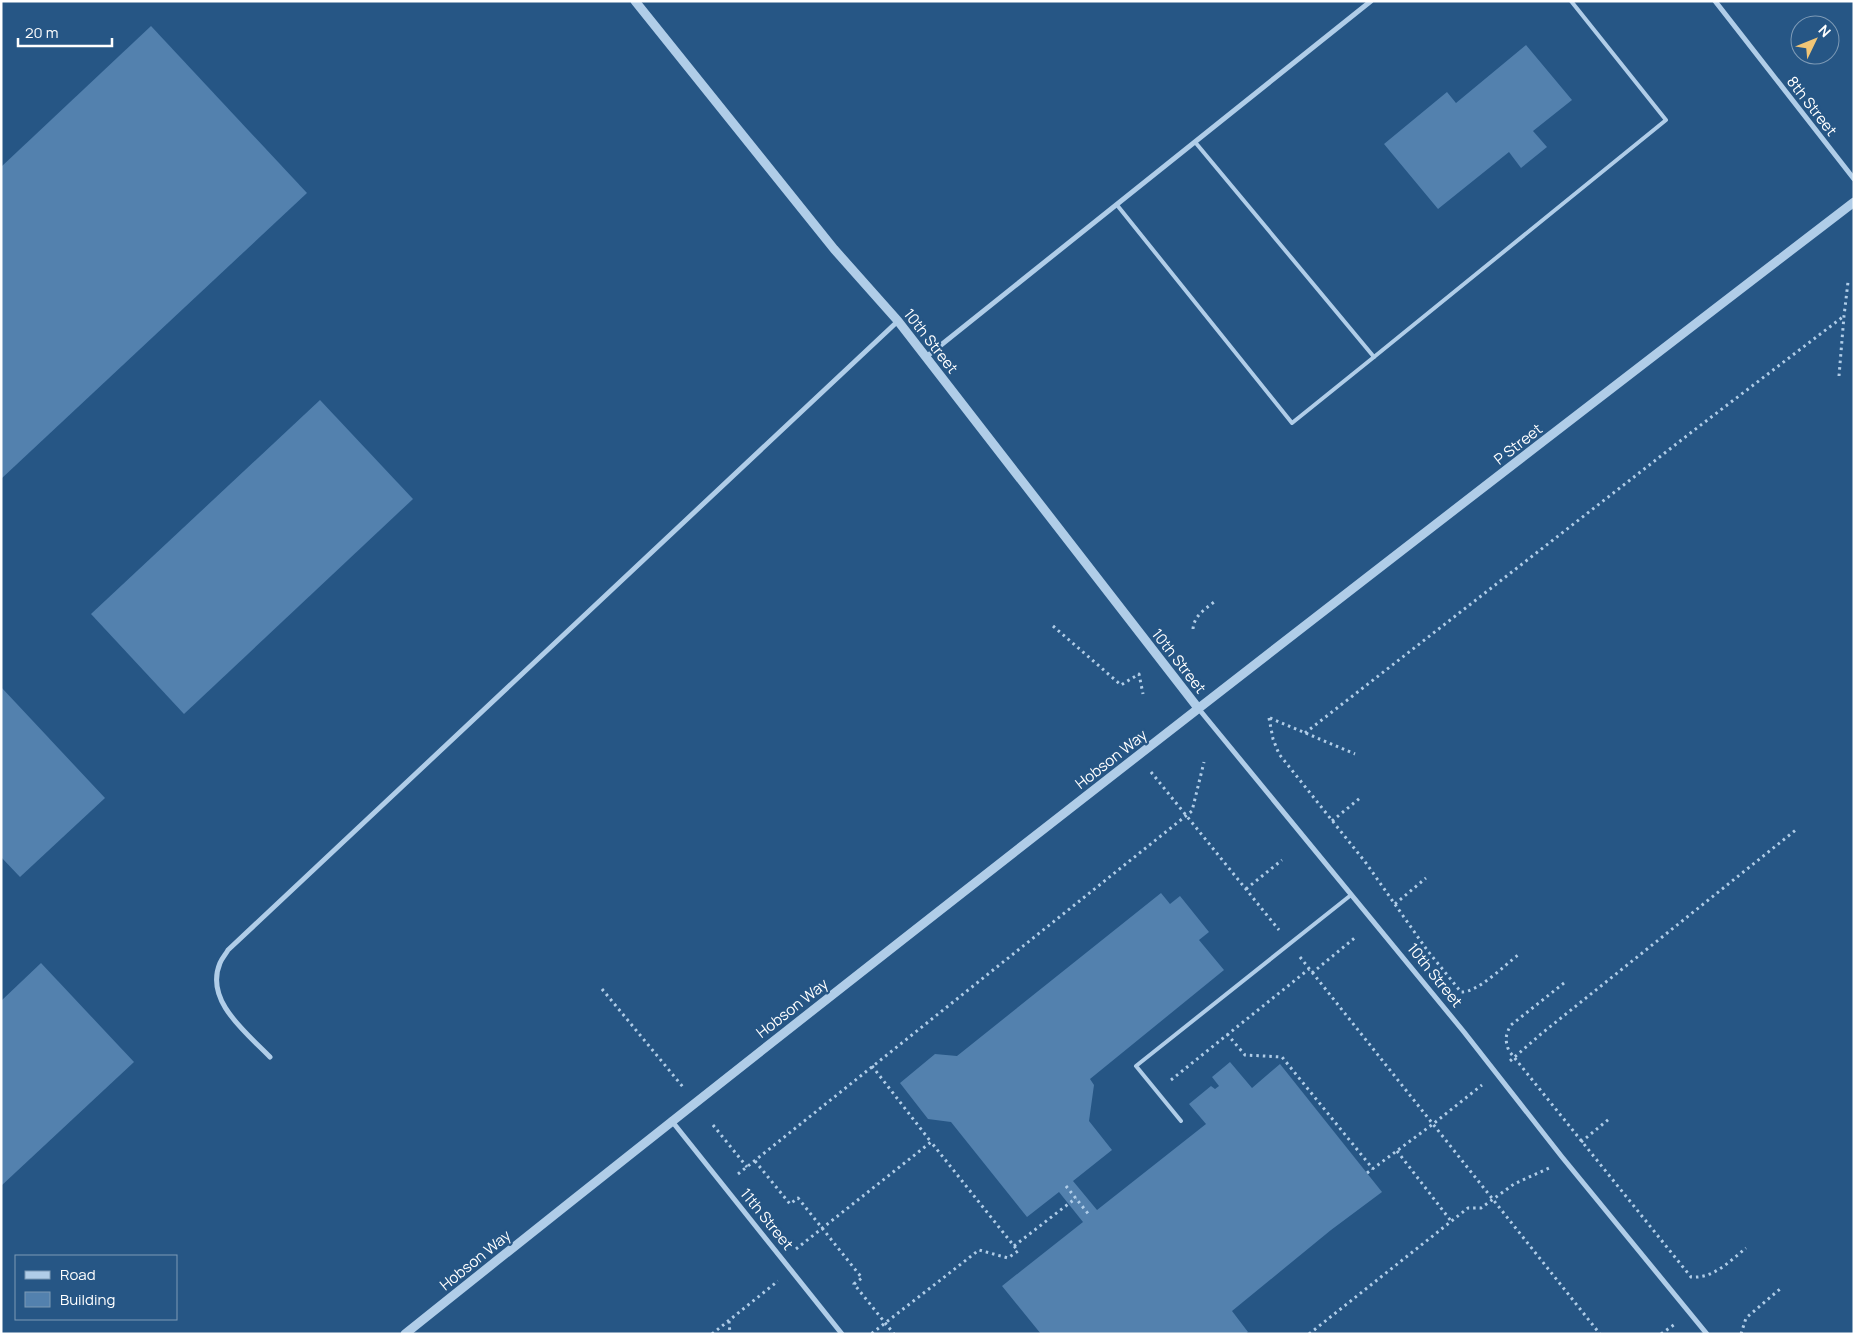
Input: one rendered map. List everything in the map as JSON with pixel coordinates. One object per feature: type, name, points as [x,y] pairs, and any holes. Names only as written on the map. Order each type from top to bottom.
[{"type":"street","name":"10th Street","points":[[635,1],[834,250],[898,321],[1198,708],[1707,1334]]},
{"type":"street","points":[[926,357],[1371,1]]},
{"type":"street","name":"8th Street","points":[[1715,1],[1854,179]]},
{"type":"street","name":"P Street","points":[[1198,708],[1854,202]]},
{"type":"street","points":[[270,1057],[234,1020],[218,992],[217,976],[220,963],[228,950],[898,321]]},
{"type":"street","name":"Hobson Way","points":[[405,1334],[671,1120],[1198,708]]},
{"type":"street","name":"11th Street","points":[[671,1120],[792,1269],[842,1334]]},
{"type":"lane","points":[[1117,205],[1292,423],[1666,120],[1571,1]]},
{"type":"lane","points":[[1195,142],[1374,356]]},
{"type":"lane","points":[[1181,1121],[1136,1066],[1351,895]]},
{"type":"path","points":[[1839,376],[1848,282]]},
{"type":"path","points":[[1305,733],[1844,316]]},
{"type":"path","points":[[1193,629],[1194,622],[1199,613],[1214,602]]},
{"type":"path","points":[[1054,626],[1121,685],[1138,674],[1143,694]]},
{"type":"path","points":[[1354,754],[1269,718],[1273,739],[1279,754],[1366,863],[1427,950],[1461,992],[1466,993],[1476,987],[1518,955]]},
{"type":"path","points":[[1137,755],[1600,1334]]},
{"type":"path","points":[[894,1334],[854,1284],[862,1278],[798,1198],[790,1204],[755,1160],[1192,811],[1204,762]]},
{"type":"path","points":[[1332,821],[1360,798]]},
{"type":"path","points":[[1367,1173],[1433,1124],[1541,1034],[1797,829]]},
{"type":"path","points":[[1246,889],[1282,860]]},
{"type":"path","points":[[1395,904],[1426,878]]},
{"type":"path","points":[[1312,973],[1357,936]]},
{"type":"path","points":[[1164,1085],[1309,968]]},
{"type":"path","points":[[1564,983],[1511,1025],[1506,1033],[1509,1051],[1691,1277],[1699,1278],[1710,1275],[1746,1248]]},
{"type":"path","points":[[602,989],[683,1086]]},
{"type":"path","points":[[1227,1034],[1245,1055],[1282,1058],[1373,1169]]},
{"type":"path","points":[[871,1334],[979,1250],[1008,1258],[1018,1251],[872,1066]]},
{"type":"path","points":[[713,1125],[747,1167]]},
{"type":"path","points":[[784,1259],[931,1142]]},
{"type":"path","points":[[1397,1151],[1451,1221]]},
{"type":"path","points":[[1066,1186],[1090,1216]]},
{"type":"path","points":[[1014,1246],[1076,1198]]},
{"type":"path","points":[[1309,1334],[1468,1208],[1481,1208],[1493,1200]]},
{"type":"path","points":[[712,1334],[792,1269]]},
{"type":"path","points":[[1741,1334],[1746,1318],[1780,1289]]},
{"type":"path","points":[[729,1320],[730,1334]]},
{"type":"building","points":[[151,26],[307,193],[1,479],[1,167]]},
{"type":"building","points":[[1526,45],[1572,100],[1533,131],[1547,147],[1521,168],[1509,152],[1438,209],[1384,144],[1447,92],[1456,103]]},
{"type":"building","points":[[320,400],[413,499],[184,714],[91,614]]},
{"type":"building","points":[[1,687],[105,798],[20,877],[1,857]]},
{"type":"building","points":[[1161,893],[1170,904],[1180,896],[1209,932],[1199,940],[1224,970],[1090,1079],[1094,1085],[1089,1121],[1112,1150],[1073,1181],[1097,1210],[1206,1124],[1189,1104],[1211,1086],[1215,1089],[1219,1086],[1212,1077],[1230,1062],[1252,1088],[1280,1064],[1382,1192],[1331,1230],[1232,1311],[1248,1332],[1245,1334],[1041,1334],[1002,1286],[1083,1222],[1059,1192],[1027,1217],[951,1122],[928,1119],[900,1083],[935,1054],[957,1056]]},
{"type":"building","points":[[41,963],[134,1062],[1,1186],[1,1001]]}]
